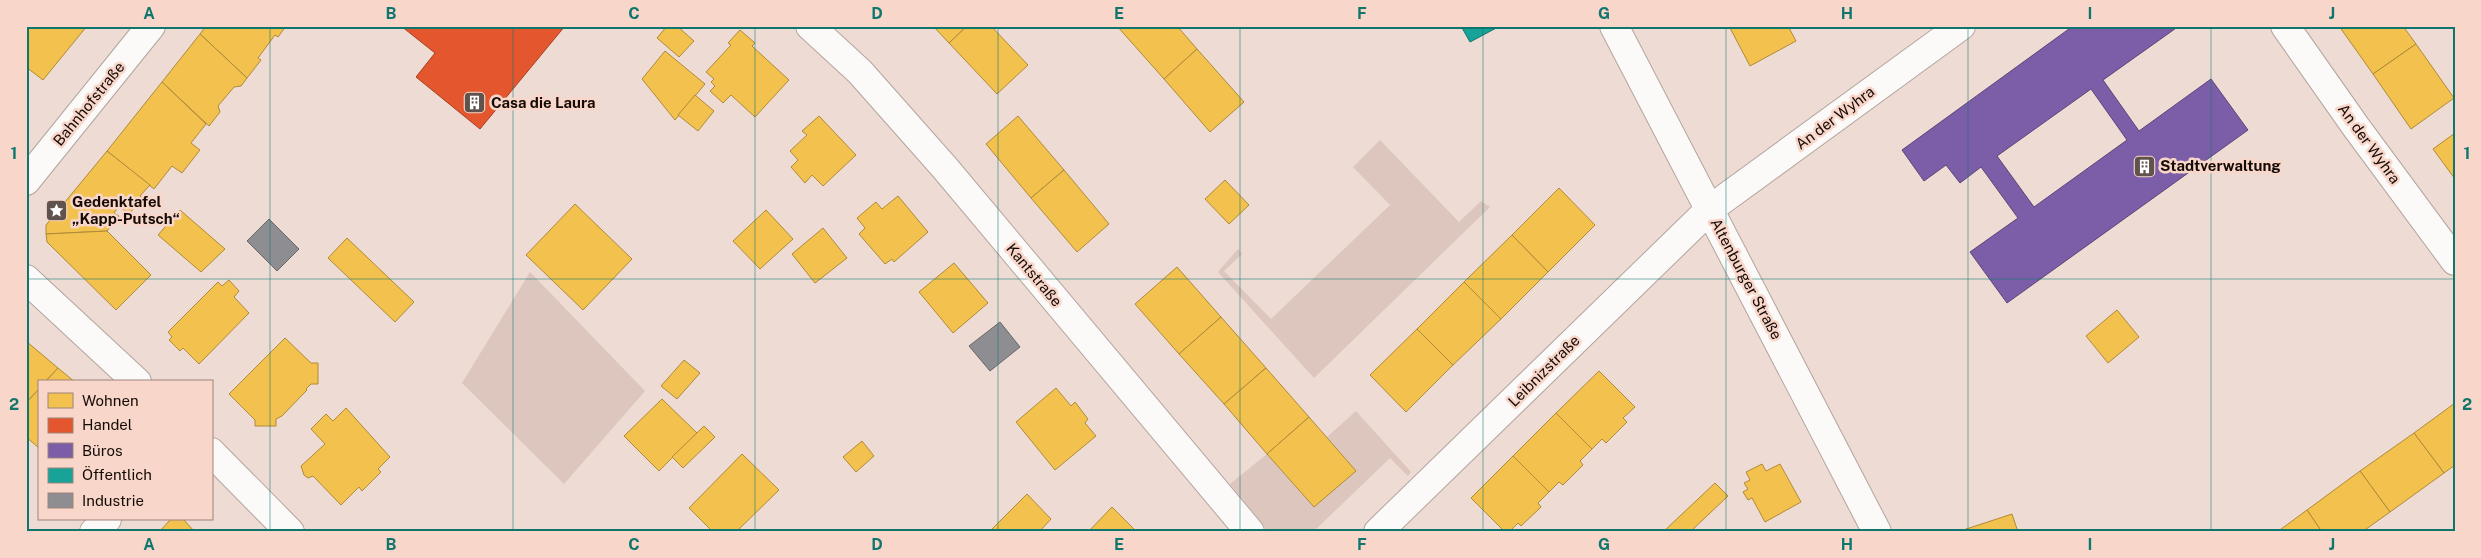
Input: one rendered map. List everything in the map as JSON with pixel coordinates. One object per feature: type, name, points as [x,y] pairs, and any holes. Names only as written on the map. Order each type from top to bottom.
[{"type":"street","name":"Bahnhofstraße","points":[[26,181],[151,26]]},
{"type":"street","name":"Kantstraße","points":[[810,26],[860,72],[944,168],[1250,532]]},
{"type":"street","name":"Altenburger Straße","points":[[1614,26],[1877,532]]},
{"type":"street","name":"An der Wyhra","points":[[1710,209],[1961,26]]},
{"type":"street","name":"An der Wyhra","points":[[2285,26],[2356,127],[2455,261]]},
{"type":"street","name":"Leibnizstraße","points":[[1378,532],[1710,209]]},
{"type":"street","points":[[26,279],[135,380]]},
{"type":"street","points":[[212,453],[290,532]]},
{"type":"street","points":[[94,532],[106,520]]},
{"type":"shaded area","points":[[1380,140],[1459,222],[1481,201],[1490,207],[1314,378],[1218,272],[1238,249],[1242,254],[1224,271],[1271,319],[1390,205],[1353,167]]},
{"type":"shaded area","points":[[530,272],[645,391],[564,484],[462,383]]},
{"type":"shaded area","points":[[1356,411],[1411,472],[1408,476],[1390,458],[1313,532],[1269,532],[1230,484],[1267,454],[1314,507],[1355,471],[1327,437]]},
{"type":"building: Wohnen","points":[[26,26],[87,26],[43,80],[26,67]]},
{"type":"building: Wohnen","points":[[206,26],[286,26],[278,37],[275,35],[258,58],[261,60],[247,78],[200,34]]},
{"type":"building: Wohnen","points":[[667,26],[677,26],[694,41],[679,57],[657,38]]},
{"type":"building: Wohnen","points":[[933,26],[967,26],[949,43]]},
{"type":"building: Wohnen","points":[[967,26],[991,26],[1028,65],[997,94],[949,43]]},
{"type":"building: Wohnen","points":[[1117,26],[1177,26],[1197,49],[1164,79]]},
{"type":"building: Wohnen","points":[[1729,26],[1788,26],[1796,41],[1750,66]]},
{"type":"building: Wohnen","points":[[2339,26],[2403,26],[2416,44],[2373,74]]},
{"type":"building: Wohnen","points":[[740,30],[755,43],[752,46],[789,80],[755,117],[731,95],[723,103],[710,91],[715,86],[711,82],[714,79],[706,72],[731,45],[728,43]]},
{"type":"building: Wohnen","points":[[200,34],[247,78],[241,86],[234,87],[218,106],[220,112],[209,126],[162,82]]},
{"type":"building: Wohnen","points":[[2416,44],[2454,98],[2411,129],[2373,74]]},
{"type":"building: Wohnen","points":[[1197,49],[1244,102],[1210,132],[1164,79]]},
{"type":"building: Wohnen","points":[[665,51],[705,84],[675,120],[642,79]]},
{"type":"building: Wohnen","points":[[162,82],[206,124],[191,143],[200,150],[182,173],[172,166],[154,189],[107,151]]},
{"type":"building: Wohnen","points":[[695,95],[714,111],[698,131],[678,115]]},
{"type":"building: Wohnen","points":[[819,116],[856,155],[823,186],[812,175],[805,183],[791,167],[798,160],[790,151],[807,135],[802,131]]},
{"type":"building: Wohnen","points":[[1018,116],[1064,170],[1031,198],[986,144]]},
{"type":"building: Wohnen","points":[[2455,133],[2455,179],[2433,149]]},
{"type":"building: Wohnen","points":[[107,151],[150,185],[140,196],[143,198],[129,214],[119,206],[114,213],[119,216],[107,231],[46,234],[46,225]]},
{"type":"building: Wohnen","points":[[1064,170],[1109,224],[1077,252],[1031,198]]},
{"type":"building: Wohnen","points":[[1225,180],[1249,205],[1229,224],[1205,199]]},
{"type":"building: Wohnen","points":[[1559,188],[1595,225],[1548,272],[1512,235]]},
{"type":"building: Wohnen","points":[[898,196],[928,232],[894,262],[892,259],[885,264],[859,234],[865,228],[857,218],[876,202],[882,209]]},
{"type":"building: Wohnen","points":[[575,204],[632,259],[583,310],[526,255]]},
{"type":"building: Wohnen","points":[[180,210],[225,249],[201,272],[158,235]]},
{"type":"building: Wohnen","points":[[766,210],[793,239],[760,269],[733,241]]},
{"type":"building: Wohnen","points":[[823,228],[847,258],[815,283],[792,254]]},
{"type":"building: Wohnen","points":[[107,231],[151,275],[116,310],[47,242],[46,234]]},
{"type":"building: Wohnen","points":[[1512,235],[1548,272],[1501,319],[1464,282]]},
{"type":"building: Wohnen","points":[[347,238],[414,302],[395,322],[328,258]]},
{"type":"building: Wohnen","points":[[954,263],[988,303],[953,333],[919,292]]},
{"type":"building: Wohnen","points":[[1177,267],[1221,317],[1179,354],[1135,304]]},
{"type":"building: Wohnen","points":[[229,280],[239,291],[234,297],[249,313],[199,364],[183,348],[180,351],[169,340],[172,337],[168,332],[218,282],[222,286]]},
{"type":"building: Wohnen","points":[[1464,282],[1501,319],[1453,365],[1417,329]]},
{"type":"building: Wohnen","points":[[2117,310],[2139,337],[2108,363],[2086,336]]},
{"type":"building: Wohnen","points":[[1221,317],[1266,368],[1224,404],[1179,354]]},
{"type":"building: Wohnen","points":[[1417,329],[1453,365],[1406,412],[1370,375]]},
{"type":"building: Wohnen","points":[[285,338],[311,363],[318,363],[318,384],[311,384],[282,416],[276,419],[276,426],[255,426],[255,420],[229,394]]},
{"type":"building: Wohnen","points":[[26,341],[58,368],[47,380],[38,380],[38,390],[26,403]]},
{"type":"building: Wohnen","points":[[684,360],[700,373],[677,399],[661,386]]},
{"type":"building: Wohnen","points":[[58,368],[73,380],[47,380]]},
{"type":"building: Wohnen","points":[[1266,368],[1309,417],[1267,454],[1224,404]]},
{"type":"building: Wohnen","points":[[1599,371],[1635,407],[1623,418],[1627,422],[1606,443],[1602,439],[1592,449],[1556,413]]},
{"type":"building: Wohnen","points":[[1056,388],[1071,406],[1075,402],[1088,419],[1085,423],[1096,436],[1055,470],[1016,422]]},
{"type":"building: Wohnen","points":[[38,390],[38,447],[26,437],[26,403]]},
{"type":"building: Wohnen","points":[[662,399],[697,433],[659,471],[624,436]]},
{"type":"building: Wohnen","points":[[2455,403],[2455,465],[2444,473],[2414,433]]},
{"type":"building: Wohnen","points":[[346,408],[390,457],[378,469],[381,472],[362,491],[359,487],[341,505],[313,476],[308,478],[304,475],[301,466],[325,444],[311,429],[326,414],[333,421]]},
{"type":"building: Wohnen","points":[[1556,413],[1592,449],[1580,461],[1583,465],[1563,485],[1559,482],[1549,492],[1513,456]]},
{"type":"building: Wohnen","points":[[1309,417],[1356,471],[1314,507],[1267,454]]},
{"type":"building: Wohnen","points":[[704,426],[715,437],[683,468],[672,457]]},
{"type":"building: Wohnen","points":[[2414,433],[2444,473],[2390,512],[2360,471]]},
{"type":"building: Wohnen","points":[[862,441],[874,456],[856,472],[843,457]]},
{"type":"building: Wohnen","points":[[742,454],[779,490],[736,532],[713,532],[689,508]]},
{"type":"building: Wohnen","points":[[1513,456],[1549,492],[1538,503],[1541,507],[1521,526],[1518,523],[1509,532],[1505,532],[1471,498]]},
{"type":"building: Wohnen","points":[[1762,464],[1766,471],[1780,464],[1801,502],[1765,522],[1752,498],[1748,500],[1743,492],[1748,489],[1744,483],[1750,480],[1746,472]]},
{"type":"building: Wohnen","points":[[2360,471],[2390,512],[2362,532],[2322,532],[2307,510]]},
{"type":"building: Wohnen","points":[[1715,483],[1728,496],[1690,532],[1663,532]]},
{"type":"building: Wohnen","points":[[1027,494],[1051,519],[1039,532],[989,532]]},
{"type":"building: Wohnen","points":[[1112,507],[1137,532],[1088,532]]},
{"type":"building: Wohnen","points":[[2307,510],[2322,532],[2277,532]]},
{"type":"building: Wohnen","points":[[2012,514],[2018,532],[1957,532]]},
{"type":"building: Wohnen","points":[[170,520],[184,520],[195,532],[159,532]]},
{"type":"building: Handel","name":"Casa die Laura","points":[[401,26],[565,26],[480,129],[416,77],[435,53]]},
{"type":"building: Büros","name":"Stadtverwaltung","points":[[2073,26],[2179,26],[2103,80],[2139,131],[2211,79],[2248,130],[2007,303],[1970,252],[2018,218],[1981,167],[1960,183],[1946,165],[1924,181],[1902,150]],"holes":[[[2091,89],[2127,140],[2034,207],[1997,156]]]},
{"type":"building: Öffentlich","points":[[1461,26],[1500,26],[1470,42]]},
{"type":"building: Industrie","points":[[269,219],[299,249],[277,271],[247,241]]},
{"type":"building: Industrie","points":[[1000,322],[1020,347],[990,371],[969,346]]},
{"type":"place","name":"Casa die Laura","points":[[475,103]]},
{"type":"place","name":"Stadtverwaltung","points":[[2144,166]]},
{"type":"place","name":"Gedenktafel „Kapp-Putsch“","points":[[56,211]]}]
